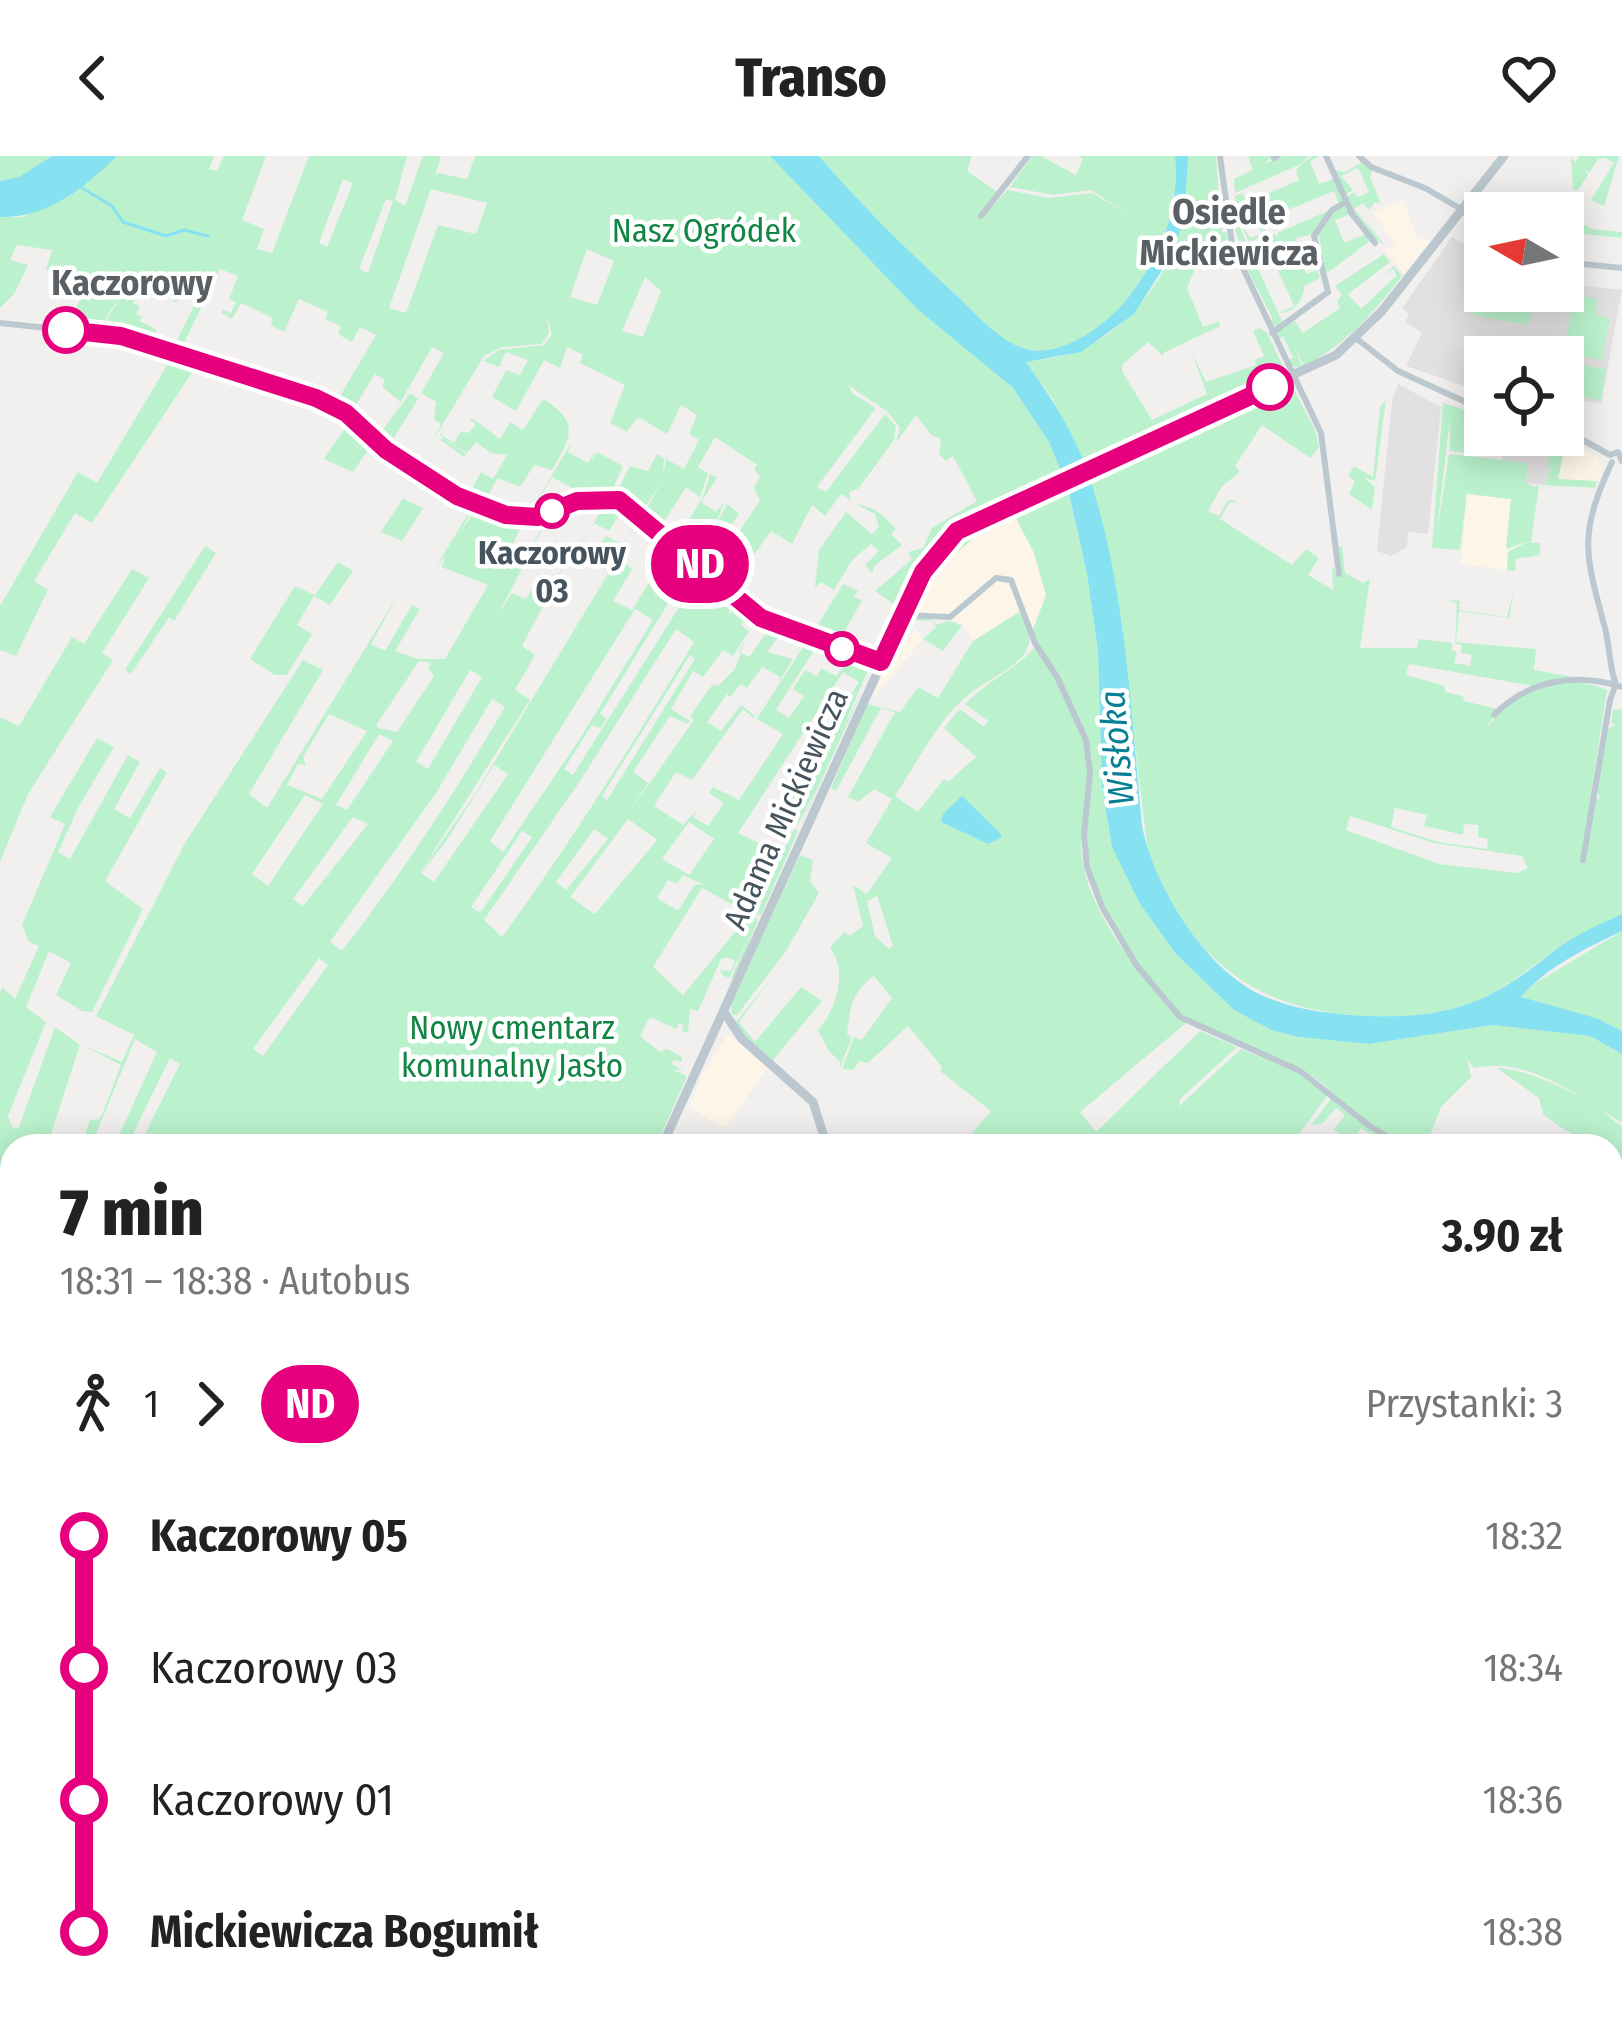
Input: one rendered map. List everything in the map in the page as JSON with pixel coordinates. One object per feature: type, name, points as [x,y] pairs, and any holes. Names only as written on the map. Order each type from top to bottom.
[{"type":"street","points":[[981,217],[1028,156]]},
{"type":"street","points":[[1220,156],[1232,245],[1322,438],[1339,574]]},
{"type":"street","points":[[1326,156],[1346,202],[1375,242]]},
{"type":"street","points":[[1358,156],[1371,167],[1418,185],[1464,212]]},
{"type":"street","name":"Adama Mickiewicza","points":[[668,1134],[923,572],[944,542],[971,522],[1326,362],[1357,339],[1504,156]]},
{"type":"street","points":[[1272,333],[1328,292],[1315,233],[1334,208],[1346,202]]},
{"type":"street","points":[[1584,264],[1622,268]]},
{"type":"street","points":[[0,323],[115,334],[316,398],[346,413],[386,450],[457,496],[506,515],[538,517],[577,501],[619,500],[761,618],[881,662]]},
{"type":"street","points":[[1357,339],[1394,369],[1464,403]]},
{"type":"street","points":[[1582,860],[1610,700],[1619,686],[1592,587],[1587,546],[1594,503],[1617,456],[1584,440]]},
{"type":"street","points":[[903,615],[947,618],[996,578],[1013,583],[1035,644],[1057,677],[1086,740],[1090,773],[1084,835],[1087,867],[1102,907],[1137,966],[1180,1017],[1300,1071],[1383,1134]]},
{"type":"street","points":[[1494,716],[1525,692],[1559,680],[1619,686]]},
{"type":"street","points":[[724,1012],[742,1039],[813,1102],[823,1134]]},
{"type":"shaded area","points":[[1403,200],[1417,236],[1430,241],[1404,274],[1383,249],[1395,245],[1373,212]]},
{"type":"shaded area","points":[[1452,237],[1464,243],[1464,312],[1584,312],[1584,286],[1622,290],[1601,403],[1584,401],[1584,336],[1464,336],[1464,386],[1406,366],[1422,333],[1405,322],[1409,314],[1402,308]]},
{"type":"shaded area","points":[[1398,384],[1441,407],[1428,534],[1408,532],[1407,547],[1391,556],[1377,551],[1392,401]]},
{"type":"shaded area","points":[[1584,450],[1598,457],[1602,470],[1597,481],[1558,480],[1563,456],[1584,456]]},
{"type":"shaded area","points":[[1502,456],[1549,456],[1545,485],[1526,483],[1528,463],[1502,460]]},
{"type":"shaded area","points":[[1467,494],[1512,499],[1507,570],[1461,564]]},
{"type":"shaded area","points":[[1014,515],[1034,553],[1046,595],[1036,624],[1028,630],[1019,612],[973,641],[962,625],[946,617],[911,613],[949,559],[975,537]]},
{"type":"shaded area","points":[[915,630],[923,639],[871,701],[902,631],[909,637]]},
{"type":"shaded area","points":[[728,1034],[768,1067],[725,1128],[689,1107],[702,1075]]},
{"type":"green space","points":[[0,156],[52,156],[19,177],[0,181]]},
{"type":"green space","name":"Nasz Ogródek","points":[[117,156],[214,156],[209,169],[217,171],[224,156],[266,156],[242,220],[264,229],[257,249],[272,253],[309,156],[407,156],[395,200],[405,206],[423,156],[441,156],[435,177],[438,173],[467,179],[475,156],[770,156],[917,309],[1013,388],[1049,442],[1063,475],[984,508],[945,535],[912,580],[881,650],[873,653],[882,647],[899,608],[875,591],[912,559],[908,552],[923,548],[932,528],[977,501],[953,456],[946,461],[939,454],[941,439],[931,435],[916,415],[852,503],[896,442],[900,428],[888,412],[848,385],[853,394],[876,408],[817,487],[826,492],[885,414],[896,426],[894,440],[858,489],[849,492],[851,500],[841,494],[825,516],[812,505],[792,544],[771,531],[749,562],[726,548],[712,568],[735,592],[697,557],[714,528],[694,555],[677,539],[703,497],[710,474],[717,478],[701,502],[716,512],[724,502],[715,527],[727,504],[739,514],[725,534],[733,540],[760,501],[754,488],[760,477],[754,469],[757,465],[715,437],[698,467],[708,473],[700,497],[686,487],[662,525],[674,537],[644,514],[663,478],[642,513],[615,495],[630,466],[648,471],[657,454],[664,458],[663,477],[666,459],[684,469],[699,440],[689,434],[697,415],[681,405],[667,434],[638,417],[627,432],[610,423],[625,385],[580,363],[583,355],[567,347],[560,368],[544,360],[516,411],[492,397],[506,370],[520,375],[528,360],[506,352],[499,367],[483,361],[499,350],[544,345],[552,334],[547,317],[549,333],[542,344],[502,347],[484,356],[432,442],[441,424],[434,419],[436,402],[421,393],[444,353],[432,347],[401,402],[382,387],[385,380],[375,374],[352,411],[379,436],[410,393],[418,399],[388,447],[381,442],[384,432],[377,438],[336,403],[376,335],[360,327],[352,342],[338,334],[341,326],[325,319],[328,312],[299,299],[284,332],[271,325],[273,318],[241,303],[232,319],[221,313],[231,313],[236,302],[229,299],[238,276],[220,269],[180,351],[192,357],[156,343],[173,348],[206,282],[190,275],[173,303],[178,290],[160,281],[153,294],[140,288],[133,303],[140,307],[136,314],[142,317],[140,321],[157,330],[151,341],[107,329],[108,317],[124,292],[108,314],[103,329],[68,328],[87,282],[46,269],[52,250],[17,245],[10,260],[28,265],[14,294],[0,308],[0,217],[23,217]],"holes":[[[343,179],[353,183],[327,247],[319,243]],[[431,189],[487,203],[476,234],[438,225],[406,313],[389,308]],[[386,199],[393,201],[368,273],[359,269]],[[587,249],[614,261],[597,305],[570,297]],[[645,277],[661,291],[643,337],[622,331]]]},
{"type":"green space","points":[[819,156],[972,156],[967,171],[997,192],[979,216],[1007,190],[1049,198],[1092,193],[1129,215],[1091,190],[1053,195],[1010,187],[1032,156],[1076,175],[1083,159],[1079,156],[1175,156],[1175,194],[1160,246],[1122,305],[1067,345],[1035,350],[1011,343],[986,324]]},
{"type":"green space","points":[[1188,156],[1216,156],[1221,220],[1225,221],[1222,232],[1228,239],[1203,251],[1187,288],[1203,327],[1219,321],[1220,326],[1163,353],[1164,357],[1148,342],[1123,364],[1122,371],[1152,420],[1207,394],[1191,351],[1206,382],[1256,365],[1255,360],[1264,356],[1253,331],[1259,328],[1266,331],[1283,374],[1084,465],[1052,398],[1025,361],[1081,349],[1127,319],[1146,298],[1173,249],[1182,221],[1189,222],[1184,215]]},
{"type":"green space","points":[[1248,156],[1273,156],[1264,164],[1282,156],[1309,156],[1235,193],[1234,179],[1253,170]]},
{"type":"green space","points":[[1312,156],[1320,156],[1310,161],[1319,184],[1334,179],[1344,202],[1339,204],[1334,191],[1261,221],[1267,235],[1249,242],[1240,221],[1250,238],[1262,234],[1252,211],[1239,219],[1235,196],[1242,193],[1247,203],[1299,180],[1296,169]]},
{"type":"green space","points":[[1579,156],[1619,156],[1604,206],[1591,200],[1614,163],[1598,159],[1589,173],[1584,169],[1588,175],[1573,190],[1571,158],[1576,162]]},
{"type":"green space","points":[[1362,162],[1372,170],[1370,177],[1381,204],[1375,202],[1369,210],[1363,203],[1354,209],[1384,244],[1366,230],[1346,197],[1369,192],[1358,168],[1341,176],[1353,190],[1345,195],[1334,170],[1346,172]]},
{"type":"green space","points":[[1344,204],[1350,214],[1335,220],[1344,243],[1366,234],[1370,241],[1326,274],[1318,231]]},
{"type":"green space","points":[[1328,211],[1313,234],[1296,238],[1306,274],[1317,270],[1320,278],[1304,286],[1294,308],[1279,313],[1294,306],[1265,242],[1251,247],[1275,234],[1279,238],[1277,233]]},
{"type":"green space","points":[[1584,224],[1622,232],[1622,238],[1584,234]]},
{"type":"green space","points":[[1239,226],[1283,324],[1276,327],[1236,248]]},
{"type":"green space","points":[[1384,254],[1390,262],[1348,294],[1361,309],[1397,275],[1393,269],[1382,277],[1394,266],[1402,276],[1391,290],[1358,327],[1304,366],[1294,346],[1302,367],[1294,367],[1277,331],[1295,321],[1303,333],[1340,308],[1337,301],[1342,295],[1335,286]]},
{"type":"green space","points":[[1584,296],[1598,299],[1595,315],[1610,318],[1602,360],[1584,357],[1584,336],[1567,336],[1572,312],[1584,312]]},
{"type":"green space","points":[[1474,312],[1533,312],[1528,325]]},
{"type":"green space","points":[[172,357],[197,365],[92,523],[75,513],[34,581],[48,590],[16,656],[0,650],[0,606],[78,472],[97,483]]},
{"type":"green space","points":[[1584,365],[1606,369],[1601,400],[1584,397]]},
{"type":"green space","points":[[1292,386],[1319,447],[1310,458],[1262,425],[1235,466],[1240,472],[1222,486],[1208,511],[1219,516],[1228,500],[1233,500],[1237,503],[1230,502],[1220,519],[1292,565],[1306,549],[1319,558],[1308,575],[1333,590],[1332,567],[1340,578],[1338,547],[1342,546],[1345,573],[1363,583],[1370,579],[1360,648],[1417,648],[1419,639],[1452,643],[1457,652],[1454,663],[1470,666],[1472,655],[1461,653],[1462,645],[1455,644],[1457,604],[1447,599],[1460,601],[1459,610],[1507,617],[1514,590],[1509,618],[1459,611],[1456,642],[1536,649],[1534,670],[1574,677],[1533,686],[1409,664],[1406,675],[1445,686],[1445,692],[1463,696],[1464,701],[1498,709],[1482,735],[1506,707],[1537,689],[1571,682],[1607,690],[1583,846],[1595,799],[1600,799],[1597,791],[1607,730],[1616,724],[1611,723],[1613,710],[1622,709],[1622,914],[1572,940],[1492,993],[1467,1005],[1424,1015],[1326,1012],[1260,991],[1232,974],[1186,926],[1149,860],[1116,590],[1088,474]],"holes":[[[1395,808],[1427,815],[1424,826],[1463,835],[1464,824],[1478,825],[1478,837],[1488,839],[1487,849],[1438,842],[1391,827]],[[1350,816],[1434,843],[1522,856],[1528,868],[1518,873],[1439,864],[1346,830]]]},
{"type":"green space","points":[[543,399],[568,423],[564,448],[552,470],[534,465],[520,487],[498,478],[484,502],[495,506],[467,498],[481,472],[493,479],[507,455],[491,453],[476,442],[467,453],[444,439],[464,457],[439,439],[443,439],[440,435],[444,427],[441,435],[454,443],[461,431],[469,433],[476,424],[472,418],[500,439],[510,422],[523,430]]},
{"type":"green space","points":[[1386,400],[1375,481],[1364,478],[1375,487],[1372,510],[1349,494],[1355,481],[1348,476],[1354,466],[1373,477],[1380,407]]},
{"type":"green space","points":[[1443,403],[1464,410],[1464,452],[1450,451],[1450,417],[1436,539],[1449,454],[1528,463],[1526,483],[1539,484],[1531,543],[1540,543],[1540,555],[1516,559],[1515,571],[1507,570],[1508,552],[1529,541],[1506,549],[1511,499],[1467,494],[1460,550],[1432,548]]},
{"type":"green space","points":[[349,422],[372,444],[353,472],[324,459]]},
{"type":"green space","points":[[571,443],[568,452],[588,463],[595,451],[591,462],[597,452],[623,466],[610,495],[577,498],[577,488],[574,499],[556,504],[574,489],[552,477],[532,511],[547,508],[532,513],[531,511]]},
{"type":"green space","points":[[1549,456],[1563,456],[1558,479],[1597,481],[1595,488],[1545,485]]},
{"type":"green space","points":[[418,475],[403,499],[423,508],[402,541],[381,532]]},
{"type":"green space","points":[[1066,484],[1087,574],[1098,651],[1102,787],[1112,847],[1176,954],[1234,1010],[1271,1030],[1298,1037],[1369,1044],[1493,1025],[1590,1036],[1622,1054],[1622,1123],[1534,1073],[1495,1066],[1474,1068],[1467,1059],[1471,1077],[1441,1107],[1431,1134],[1385,1134],[1304,1071],[1179,1013],[1133,960],[1096,892],[1085,848],[1091,759],[1077,718],[1032,632],[1046,595],[1034,553],[1015,516],[975,537],[949,559],[911,609],[939,559],[992,516]]},
{"type":"green space","name":"Nowy cmentarz komunalny Jasło","points":[[460,501],[473,508],[460,532],[476,509],[523,523],[511,547],[527,555],[543,526],[529,523],[545,524],[498,615],[512,593],[526,599],[540,574],[553,582],[564,566],[522,646],[535,655],[515,690],[530,700],[419,874],[475,794],[623,549],[619,558],[632,569],[613,601],[632,610],[671,547],[693,563],[600,714],[607,719],[600,728],[592,725],[564,769],[573,775],[702,571],[735,603],[726,617],[738,605],[750,616],[741,625],[749,631],[733,656],[723,650],[703,677],[693,671],[671,709],[690,721],[670,716],[633,772],[648,783],[627,815],[694,720],[690,716],[713,684],[718,686],[735,669],[741,653],[749,657],[772,630],[765,624],[804,640],[795,655],[803,640],[782,632],[767,652],[793,659],[778,683],[780,677],[762,667],[747,688],[741,684],[730,697],[727,694],[707,722],[721,731],[741,705],[755,716],[762,706],[709,789],[754,718],[743,709],[692,780],[676,772],[654,806],[683,825],[698,809],[693,817],[708,826],[724,803],[709,793],[807,641],[818,644],[776,710],[789,718],[804,696],[793,689],[805,670],[817,676],[821,668],[836,676],[854,656],[871,663],[800,827],[815,791],[797,827],[799,816],[786,809],[810,764],[807,761],[859,682],[843,672],[738,833],[782,854],[794,829],[798,831],[761,915],[751,914],[758,920],[735,977],[731,979],[749,936],[729,978],[720,970],[731,971],[735,961],[721,959],[698,1011],[690,1009],[688,1033],[679,1023],[676,1029],[650,1017],[640,1036],[660,1052],[667,1049],[682,1057],[682,1062],[673,1060],[672,1064],[683,1071],[671,1069],[687,1076],[661,1134],[145,1134],[180,1064],[170,1058],[133,1134],[119,1134],[157,1052],[135,1039],[96,1134],[85,1134],[90,1120],[99,1119],[103,1112],[121,1065],[82,1045],[122,1062],[134,1035],[96,1016],[185,843],[303,660],[323,670],[249,794],[267,808],[401,590],[371,644],[385,651],[412,605],[420,609],[395,651],[418,659],[445,659],[488,585],[442,567],[445,556],[437,565],[471,509]],"holes":[[[635,609],[653,620],[503,852],[490,841]],[[676,629],[694,642],[502,937],[484,920]],[[690,655],[695,659],[607,800],[602,796]],[[419,661],[431,663],[428,669],[434,676],[397,732],[378,728]],[[470,670],[482,677],[428,769],[416,762]],[[492,699],[505,707],[386,892],[342,951],[330,942],[436,793]],[[329,714],[367,731],[322,799],[287,785],[298,764],[306,765],[303,757]],[[757,719],[783,734],[739,800],[713,787]],[[379,734],[393,741],[347,810],[336,805]],[[494,765],[508,774],[434,882],[421,873]],[[305,795],[323,804],[268,886],[252,874]],[[353,817],[368,824],[303,906],[293,899]],[[628,819],[657,840],[595,914],[570,897]],[[689,822],[714,839],[689,875],[662,859]],[[594,829],[608,839],[566,890],[556,882]],[[522,831],[532,837],[480,913],[471,907]],[[683,875],[704,885],[695,884],[678,911],[657,898],[668,880],[677,884]],[[702,888],[750,914],[683,995],[653,967]],[[319,958],[328,965],[263,1056],[253,1049]]]},
{"type":"green space","points":[[512,501],[526,509],[523,514],[506,509]]},
{"type":"green space","points":[[606,502],[624,508],[609,531],[594,523],[546,603]]},
{"type":"green space","points":[[856,504],[883,516],[896,529],[891,534],[902,545],[875,565],[872,573],[865,565],[879,551],[871,544],[852,560],[834,590],[821,582],[815,587],[819,550],[846,512],[872,534],[879,527],[875,514]]},
{"type":"green space","points":[[627,510],[640,519],[605,570],[589,561],[606,536],[622,545],[638,520]]},
{"type":"green space","points":[[205,546],[216,553],[174,621],[169,617],[131,674],[125,670]]},
{"type":"green space","points":[[338,562],[353,571],[330,605],[314,596],[297,625],[312,634],[287,675],[275,675],[250,659],[295,586],[315,595]]},
{"type":"green space","points":[[132,569],[149,578],[102,653],[113,660],[28,794],[0,862],[0,717],[19,726],[72,637],[84,644]]},
{"type":"green space","points":[[843,584],[858,591],[854,597],[862,600],[838,643],[823,637],[817,626]]},
{"type":"green space","points":[[1019,612],[1029,632],[1028,647],[1019,660],[952,711],[895,796],[918,812],[944,779],[948,782],[976,757],[944,728],[960,709],[984,727],[988,721],[965,704],[1035,647],[1078,724],[1089,775],[1081,849],[1093,898],[1119,944],[1186,1023],[1080,1112],[1096,1132],[1200,1031],[1237,1047],[1180,1099],[1179,1106],[1241,1049],[1297,1072],[1328,1095],[1299,1134],[971,1134],[991,1111],[940,1071],[942,1067],[908,1026],[868,1063],[859,1061],[854,1070],[842,1069],[854,1037],[862,1040],[892,998],[874,976],[853,1001],[847,1034],[852,1037],[840,1068],[818,1030],[838,990],[838,967],[830,947],[844,932],[850,936],[863,926],[853,885],[867,894],[892,858],[866,843],[892,799],[874,789],[858,802],[848,797],[895,712],[881,708],[836,791],[831,788],[867,704],[900,712],[918,687],[938,698],[973,641]],"holes":[[[962,797],[1000,833],[988,844],[941,822]],[[877,896],[893,946],[889,949],[875,936],[867,901]]]},
{"type":"green space","points":[[908,620],[933,620],[937,625],[948,621],[962,625],[943,651],[923,639],[936,627],[933,621]]},
{"type":"green space","points":[[97,738],[114,747],[58,852],[70,859],[128,755],[140,762],[114,809],[130,818],[160,768],[167,772],[105,881],[143,909],[92,1012],[56,995],[71,963],[49,951],[26,1007],[46,1022],[8,1116],[13,1129],[19,1127],[55,1027],[80,1045],[51,1134],[0,1134],[0,994],[2,987],[15,999],[39,946],[29,942],[22,925],[65,824],[50,817]]},
{"type":"green space","points":[[800,855],[813,860],[810,881],[819,893],[786,951],[737,1015],[732,1015],[731,1004]]},
{"type":"green space","points":[[1622,931],[1622,1031],[1596,1018],[1522,999],[1534,984]]},
{"type":"green space","points":[[771,979],[739,1022],[755,1042],[801,987],[822,1001],[773,1060],[744,1037],[736,1022]]},
{"type":"green space","points":[[1497,1068],[1521,1072],[1576,1095],[1622,1126],[1622,1134],[1572,1134],[1543,1114],[1539,1098]]},
{"type":"green space","points":[[1331,1099],[1382,1134],[1361,1128],[1358,1134],[1340,1134],[1334,1129],[1345,1115],[1336,1108],[1322,1124],[1311,1125]]},
{"type":"water","points":[[52,156],[117,156],[78,190],[49,207],[0,217],[0,181],[19,177]]},
{"type":"water","name":"Wisłoka","points":[[770,156],[819,156],[987,324],[1011,343],[1035,350],[1067,345],[1082,337],[1131,294],[1166,229],[1175,194],[1175,156],[1188,156],[1185,210],[1175,250],[1134,314],[1081,352],[1026,362],[1079,450],[1103,524],[1126,652],[1142,826],[1157,874],[1184,922],[1238,981],[1285,1004],[1339,1014],[1407,1016],[1460,1007],[1496,992],[1573,938],[1622,914],[1622,931],[1581,951],[1521,997],[1596,1018],[1622,1031],[1622,1054],[1590,1036],[1493,1025],[1369,1044],[1298,1037],[1271,1030],[1234,1010],[1176,954],[1140,904],[1112,847],[1102,787],[1098,651],[1087,574],[1067,486],[1049,442],[1013,388],[917,309]]},
{"type":"water","points":[[962,796],[1002,837],[988,844],[941,822]]},
{"type":"waterway","points":[[77,185],[112,206],[123,222],[166,236],[184,230],[208,236]]},
{"type":"bus line","name":"ND","points":[[66,330],[121,336],[329,403],[386,450],[457,496],[506,515],[538,517],[577,501],[619,500],[761,618],[881,662],[923,572],[957,531],[1270,387]]},
{"type":"place","name":"Kaczorowy 03","points":[[552,511]]},
{"type":"district","name":"Osiedle Mickiewicza","points":[[1229,232]]},
{"type":"district","name":"Kaczorowy","points":[[132,283]]}]
